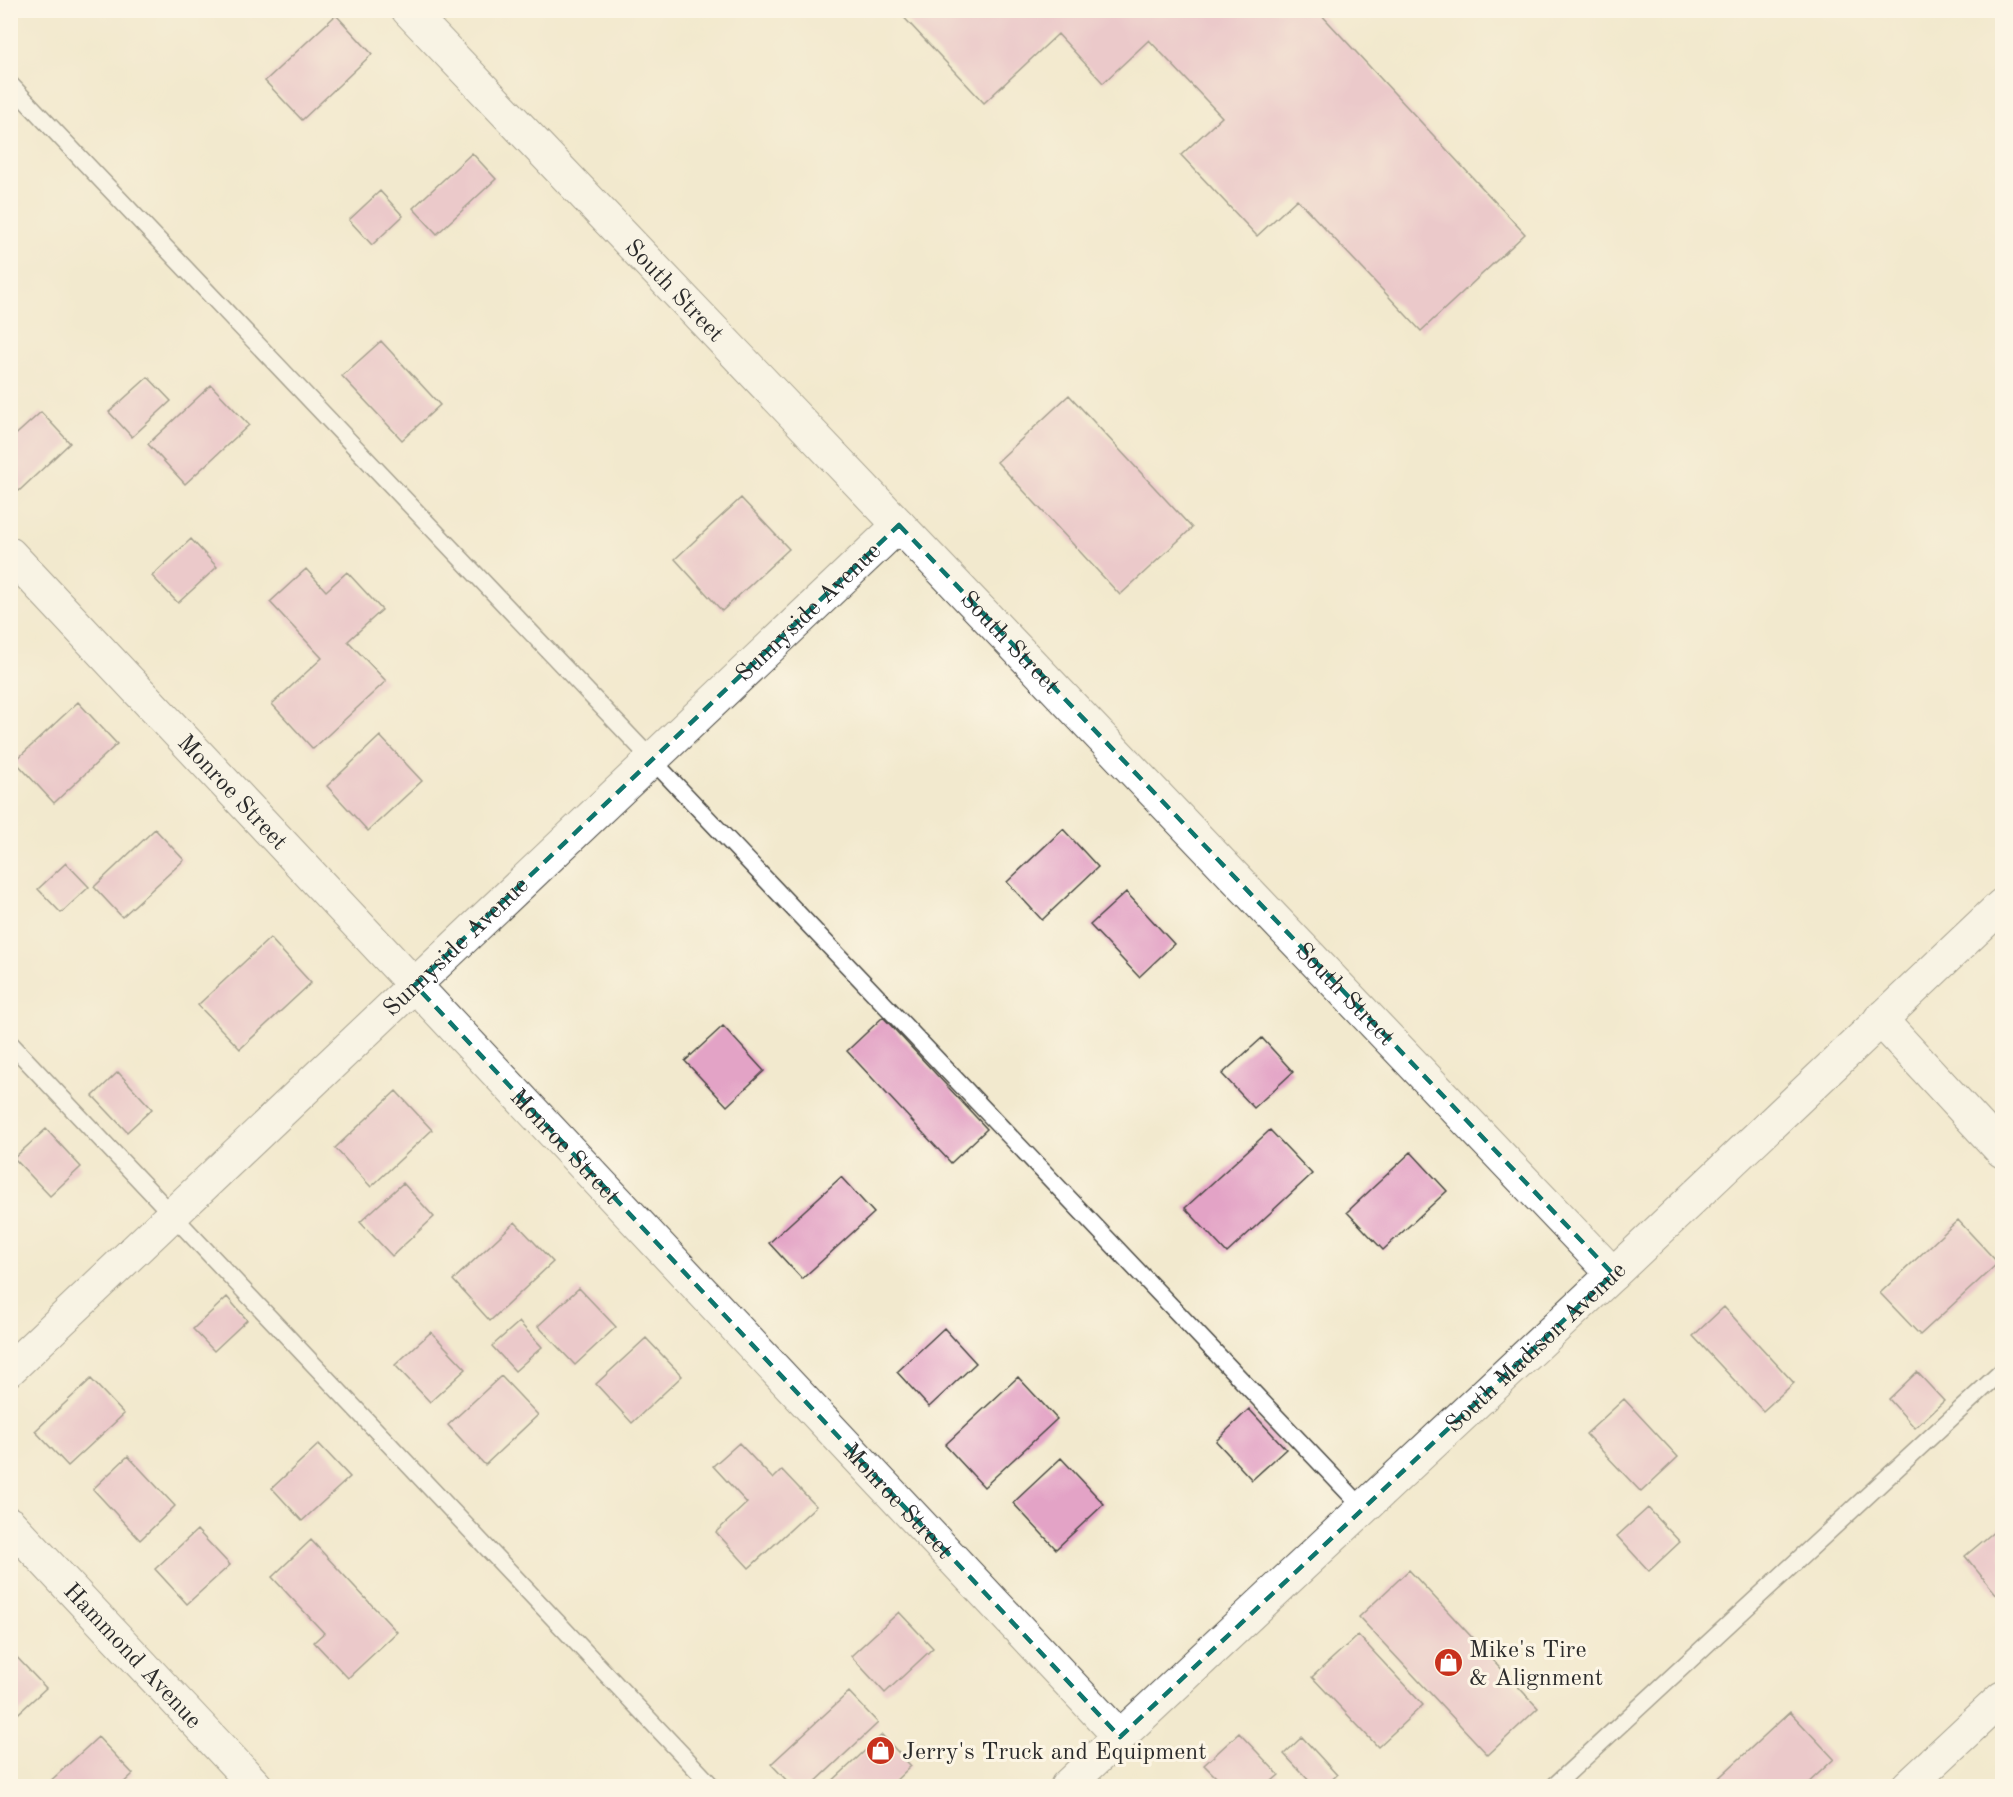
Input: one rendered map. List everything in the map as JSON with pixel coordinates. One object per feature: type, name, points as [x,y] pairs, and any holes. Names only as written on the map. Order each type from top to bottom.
[{"type":"street","name":"South Street","points":[[408,10],[1613,1274]]},
{"type":"street","name":"Sunnyside Avenue","points":[[10,1369],[899,525]]},
{"type":"street","name":"Monroe Street","points":[[10,554],[1120,1737]]},
{"type":"street","name":"South Madison Avenue","points":[[1067,1786],[1613,1274],[2002,904]]},
{"type":"street","points":[[1880,1019],[2002,1152]]},
{"type":"street","name":"Hammond Avenue","points":[[10,1524],[256,1786]]},
{"type":"street","points":[[1908,1786],[2002,1698]]},
{"type":"lane","points":[[10,84],[1363,1508]]},
{"type":"lane","points":[[10,1044],[712,1786]]},
{"type":"lane","points":[[1554,1786],[2002,1371]]},
{"type":"highlighted area","points":[[899,525],[1613,1274],[1120,1737],[415,985]]},
{"type":"building","points":[[897,10],[1317,10],[1525,234],[1421,331],[1297,199],[1257,236],[1181,155],[1222,117],[1149,40],[1103,83],[1058,34],[984,103]]},
{"type":"building","points":[[336,15],[372,54],[302,120],[265,81]]},
{"type":"building","points":[[472,153],[496,179],[437,234],[413,208]]},
{"type":"building","points":[[380,191],[403,216],[372,245],[349,220]]},
{"type":"building","points":[[381,341],[440,405],[402,440],[342,376]]},
{"type":"building","points":[[148,377],[171,401],[132,437],[109,412]]},
{"type":"building","points":[[211,385],[249,425],[185,484],[148,444]]},
{"type":"building","points":[[1069,395],[1192,528],[1120,595],[997,462]]},
{"type":"building","points":[[41,412],[70,443],[19,491],[10,482],[10,440]]},
{"type":"building","points":[[741,498],[789,549],[722,611],[675,559]]},
{"type":"building","points":[[191,539],[217,567],[178,603],[152,576]]},
{"type":"building","points":[[306,569],[326,591],[347,572],[382,610],[348,641],[386,681],[313,749],[272,704],[322,658],[270,602]]},
{"type":"building","points":[[78,702],[117,744],[54,803],[15,761]]},
{"type":"building","points":[[380,736],[422,781],[368,831],[327,786]]},
{"type":"building","points":[[155,829],[184,860],[122,917],[94,887]]},
{"type":"building","points":[[1063,829],[1098,867],[1042,920],[1007,882]]},
{"type":"building","points":[[66,863],[89,887],[61,913],[38,889]]},
{"type":"building","points":[[1126,892],[1174,944],[1139,977],[1090,925]]},
{"type":"building","points":[[270,938],[311,983],[240,1049],[198,1005]]},
{"type":"building","points":[[883,1017],[987,1129],[951,1163],[847,1051]]},
{"type":"building","points":[[723,1026],[764,1071],[727,1106],[685,1061]]},
{"type":"building","points":[[1262,1038],[1293,1072],[1254,1108],[1222,1074]]},
{"type":"building","points":[[118,1072],[152,1109],[127,1132],[93,1096]]},
{"type":"building","points":[[396,1091],[432,1130],[371,1187],[335,1148]]},
{"type":"building","points":[[46,1129],[81,1167],[50,1196],[14,1158]]},
{"type":"building","points":[[1270,1130],[1312,1174],[1227,1253],[1185,1208]]},
{"type":"building","points":[[1411,1152],[1447,1191],[1383,1250],[1347,1212]]},
{"type":"building","points":[[841,1177],[874,1213],[802,1279],[769,1243]]},
{"type":"building","points":[[403,1183],[434,1217],[392,1256],[360,1222]]},
{"type":"building","points":[[1958,1220],[1998,1263],[1920,1335],[1880,1293]]},
{"type":"building","points":[[515,1222],[553,1262],[490,1321],[453,1280]]},
{"type":"building","points":[[579,1288],[616,1327],[575,1365],[538,1326]]},
{"type":"building","points":[[227,1297],[247,1320],[214,1351],[193,1329]]},
{"type":"building","points":[[1724,1307],[1794,1383],[1763,1411],[1693,1336]]},
{"type":"building","points":[[519,1322],[542,1347],[515,1371],[492,1346]]},
{"type":"building","points":[[944,1328],[976,1363],[929,1407],[897,1372]]},
{"type":"building","points":[[431,1332],[466,1369],[430,1402],[395,1365]]},
{"type":"building","points":[[646,1338],[682,1376],[632,1423],[596,1384]]},
{"type":"building","points":[[1917,1372],[1944,1401],[1915,1428],[1889,1399]]},
{"type":"building","points":[[501,1376],[538,1415],[485,1465],[448,1425]]},
{"type":"building","points":[[1018,1377],[1057,1419],[984,1487],[945,1445]]},
{"type":"building","points":[[91,1379],[124,1414],[68,1466],[35,1431]]},
{"type":"building","points":[[1624,1399],[1678,1457],[1641,1492],[1586,1434]]},
{"type":"building","points":[[1249,1409],[1286,1449],[1252,1480],[1216,1441]]},
{"type":"building","points":[[739,1443],[773,1479],[782,1470],[816,1506],[749,1568],[716,1532],[747,1503],[713,1466]]},
{"type":"building","points":[[319,1444],[350,1477],[302,1521],[272,1488]]},
{"type":"building","points":[[128,1456],[175,1506],[140,1540],[93,1489]]},
{"type":"building","points":[[1061,1458],[1104,1504],[1056,1549],[1013,1503]]},
{"type":"building","points":[[1648,1508],[1680,1542],[1649,1571],[1617,1536]]},
{"type":"building","points":[[2002,1525],[2002,1590],[1997,1595],[1965,1556]]},
{"type":"building","points":[[197,1530],[230,1565],[187,1604],[155,1569]]},
{"type":"building","points":[[311,1540],[397,1632],[348,1678],[314,1642],[324,1633],[272,1577]]},
{"type":"building","name":"Mike's Tire & Alignment","points":[[1409,1570],[1538,1708],[1488,1755],[1359,1617]]},
{"type":"building","points":[[899,1612],[933,1648],[885,1693],[851,1656]]},
{"type":"building","points":[[1358,1635],[1423,1705],[1378,1747],[1312,1677]]},
{"type":"building","points":[[10,1650],[46,1688],[10,1721]]},
{"type":"building","points":[[849,1692],[878,1723],[811,1786],[792,1786],[771,1764]]},
{"type":"building","points":[[1790,1712],[1834,1759],[1805,1786],[1710,1786]]},
{"type":"building","points":[[1239,1733],[1279,1775],[1266,1786],[1225,1786],[1204,1765]]},
{"type":"building","name":"Jerry's Truck and Equipment","points":[[882,1735],[911,1766],[890,1786],[827,1786]]},
{"type":"building","points":[[98,1737],[133,1774],[120,1786],[45,1786]]},
{"type":"building","points":[[1302,1737],[1337,1775],[1325,1786],[1314,1786],[1284,1754]]},
{"type":"place","name":"Mike's Tire & Alignment","points":[[1448,1663]]},
{"type":"place","name":"Jerry's Truck and Equipment","points":[[881,1751]]}]
